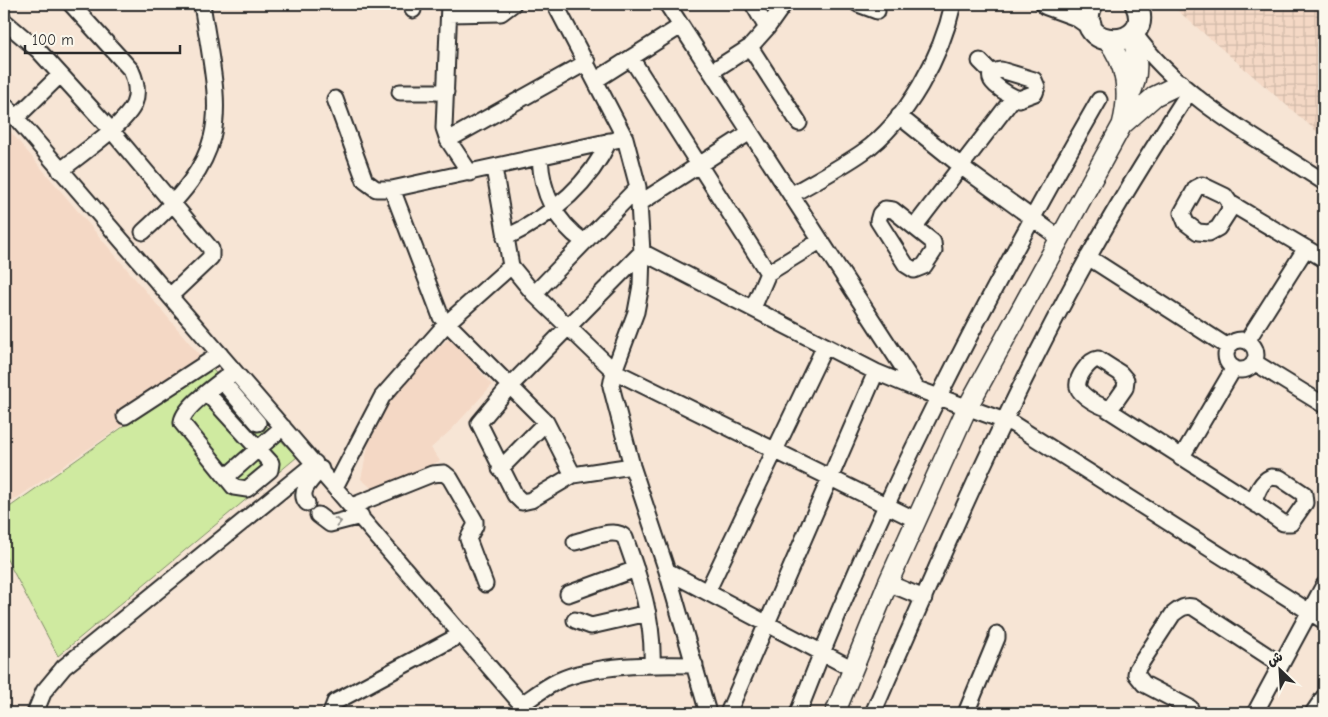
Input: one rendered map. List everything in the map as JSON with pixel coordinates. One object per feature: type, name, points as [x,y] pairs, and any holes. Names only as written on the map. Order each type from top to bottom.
[{"type":"highway","points":[[1047,4],[1077,14],[1091,14],[1100,37],[1107,40],[1120,40],[1132,33],[1138,20],[1136,4]]},
{"type":"main road","points":[[835,713],[888,583],[968,408],[1122,125],[1127,100],[1133,90],[1138,68],[1132,33]]},
{"type":"main road","points":[[1107,40],[1119,59],[1127,100]]},
{"type":"main road","points":[[1122,125],[1156,96],[1184,88]]},
{"type":"street","points":[[60,171],[124,118],[134,104],[136,96],[135,78],[126,63],[71,4]]},
{"type":"street","points":[[143,232],[173,205],[204,162],[215,134],[216,88],[202,4]]},
{"type":"street","points":[[470,173],[448,140],[444,128],[449,9],[500,13],[513,4]]},
{"type":"street","points":[[555,4],[587,62],[625,138],[638,187],[642,252],[641,285],[636,312],[614,372],[611,386],[632,466],[668,572],[708,713]]},
{"type":"street","points":[[667,4],[917,389]]},
{"type":"street","points":[[754,4],[767,28]]},
{"type":"street","points":[[711,72],[750,47],[767,28],[784,4]]},
{"type":"street","points":[[858,4],[877,11]]},
{"type":"street","points":[[791,195],[865,151],[899,116],[920,86],[938,53],[953,4]]},
{"type":"street","points":[[4,21],[27,39],[110,130],[212,253],[211,257],[170,296]]},
{"type":"street","points":[[596,80],[681,26]]},
{"type":"street","points":[[1132,33],[1156,62],[1184,88],[1324,182]]},
{"type":"street","points":[[750,47],[800,123]]},
{"type":"street","points":[[631,58],[768,273]]},
{"type":"street","points":[[980,61],[993,74]]},
{"type":"street","points":[[448,140],[587,62]]},
{"type":"street","points":[[1001,70],[1030,78],[1036,83],[1037,89],[1032,96],[1023,99],[1014,98],[994,85],[992,80],[993,74],[1001,70]]},
{"type":"street","points":[[16,118],[60,75]]},
{"type":"street","points":[[873,713],[1005,419],[1088,257],[1184,88]]},
{"type":"street","points":[[400,92],[446,92]]},
{"type":"street","points":[[915,226],[1014,98]]},
{"type":"street","points":[[335,99],[366,181],[376,189],[392,189],[625,138]]},
{"type":"street","points":[[798,713],[821,653],[937,398],[1030,219],[1099,100]]},
{"type":"street","points":[[4,104],[526,709],[548,686],[575,675],[652,664],[695,665]]},
{"type":"street","points":[[899,116],[1030,219],[1061,239]]},
{"type":"street","points":[[640,203],[750,132]]},
{"type":"street","points":[[505,238],[553,211],[594,170],[609,141]]},
{"type":"street","points":[[540,158],[546,194],[553,211],[572,233],[584,242]]},
{"type":"street","points":[[494,168],[511,266],[534,294],[614,372],[916,520]]},
{"type":"street","points":[[534,294],[638,187]]},
{"type":"street","points":[[392,189],[437,308],[446,323],[546,422],[573,475]]},
{"type":"street","points":[[1230,203],[1324,259]]},
{"type":"street","points":[[753,308],[768,273],[820,242]]},
{"type":"street","points":[[1246,341],[1306,248]]},
{"type":"street","points":[[642,252],[876,372],[937,398],[1005,419],[1324,621]]},
{"type":"street","points":[[632,466],[573,475],[531,500],[522,502],[515,495],[500,469],[479,423],[509,387],[642,252]]},
{"type":"street","points":[[1088,257],[1228,347]]},
{"type":"street","points":[[335,487],[382,397],[446,323],[511,266]]},
{"type":"street","points":[[1236,341],[1246,341],[1256,353],[1254,362],[1242,370],[1234,368],[1227,361],[1228,347],[1236,341]]},
{"type":"street","points":[[707,592],[825,346]]},
{"type":"street","points":[[125,416],[220,354]]},
{"type":"street","points":[[1254,362],[1324,405]]},
{"type":"street","points":[[1182,458],[1234,368]]},
{"type":"street","points":[[208,393],[271,463],[270,470],[251,486],[243,489],[234,486],[182,423],[185,412],[234,371]]},
{"type":"street","points":[[728,713],[876,372]]},
{"type":"street","points":[[222,381],[258,423]]},
{"type":"street","points":[[1107,409],[1257,505]]},
{"type":"street","points":[[500,469],[546,422]]},
{"type":"street","points":[[226,478],[283,427]]},
{"type":"street","points":[[307,503],[303,498],[303,492],[318,466]]},
{"type":"street","points":[[35,713],[44,691],[64,667],[318,466]]},
{"type":"street","points":[[318,515],[330,524],[432,474],[444,473],[450,478],[476,521],[476,526],[468,539],[485,584]]},
{"type":"street","points":[[575,542],[618,533],[625,538],[648,613],[653,646],[652,664]]},
{"type":"street","points":[[568,594],[636,569]]},
{"type":"street","points":[[668,572],[853,669]]},
{"type":"street","points":[[888,583],[924,598]]},
{"type":"street","points":[[1255,713],[1324,585]]},
{"type":"street","points":[[1190,708],[1144,684],[1136,674],[1137,669],[1173,614],[1180,608],[1192,607],[1280,664]]},
{"type":"street","points":[[575,620],[591,626],[648,613]]},
{"type":"street","points":[[331,713],[335,702],[462,634]]},
{"type":"street","points":[[966,713],[997,634]]},
{"type":"street","points":[[1313,713],[1324,697]]},
{"type":"shaded area","points":[[1170,4],[1324,4],[1324,136],[1322,136]]},
{"type":"shaded area","points":[[4,124],[209,366],[4,507]]},
{"type":"shaded area","points":[[450,337],[492,385],[452,429],[431,448],[440,461],[375,491],[361,479],[376,409]]},
{"type":"green space","points":[[209,366],[297,457],[58,656],[4,554],[4,511]]}]
